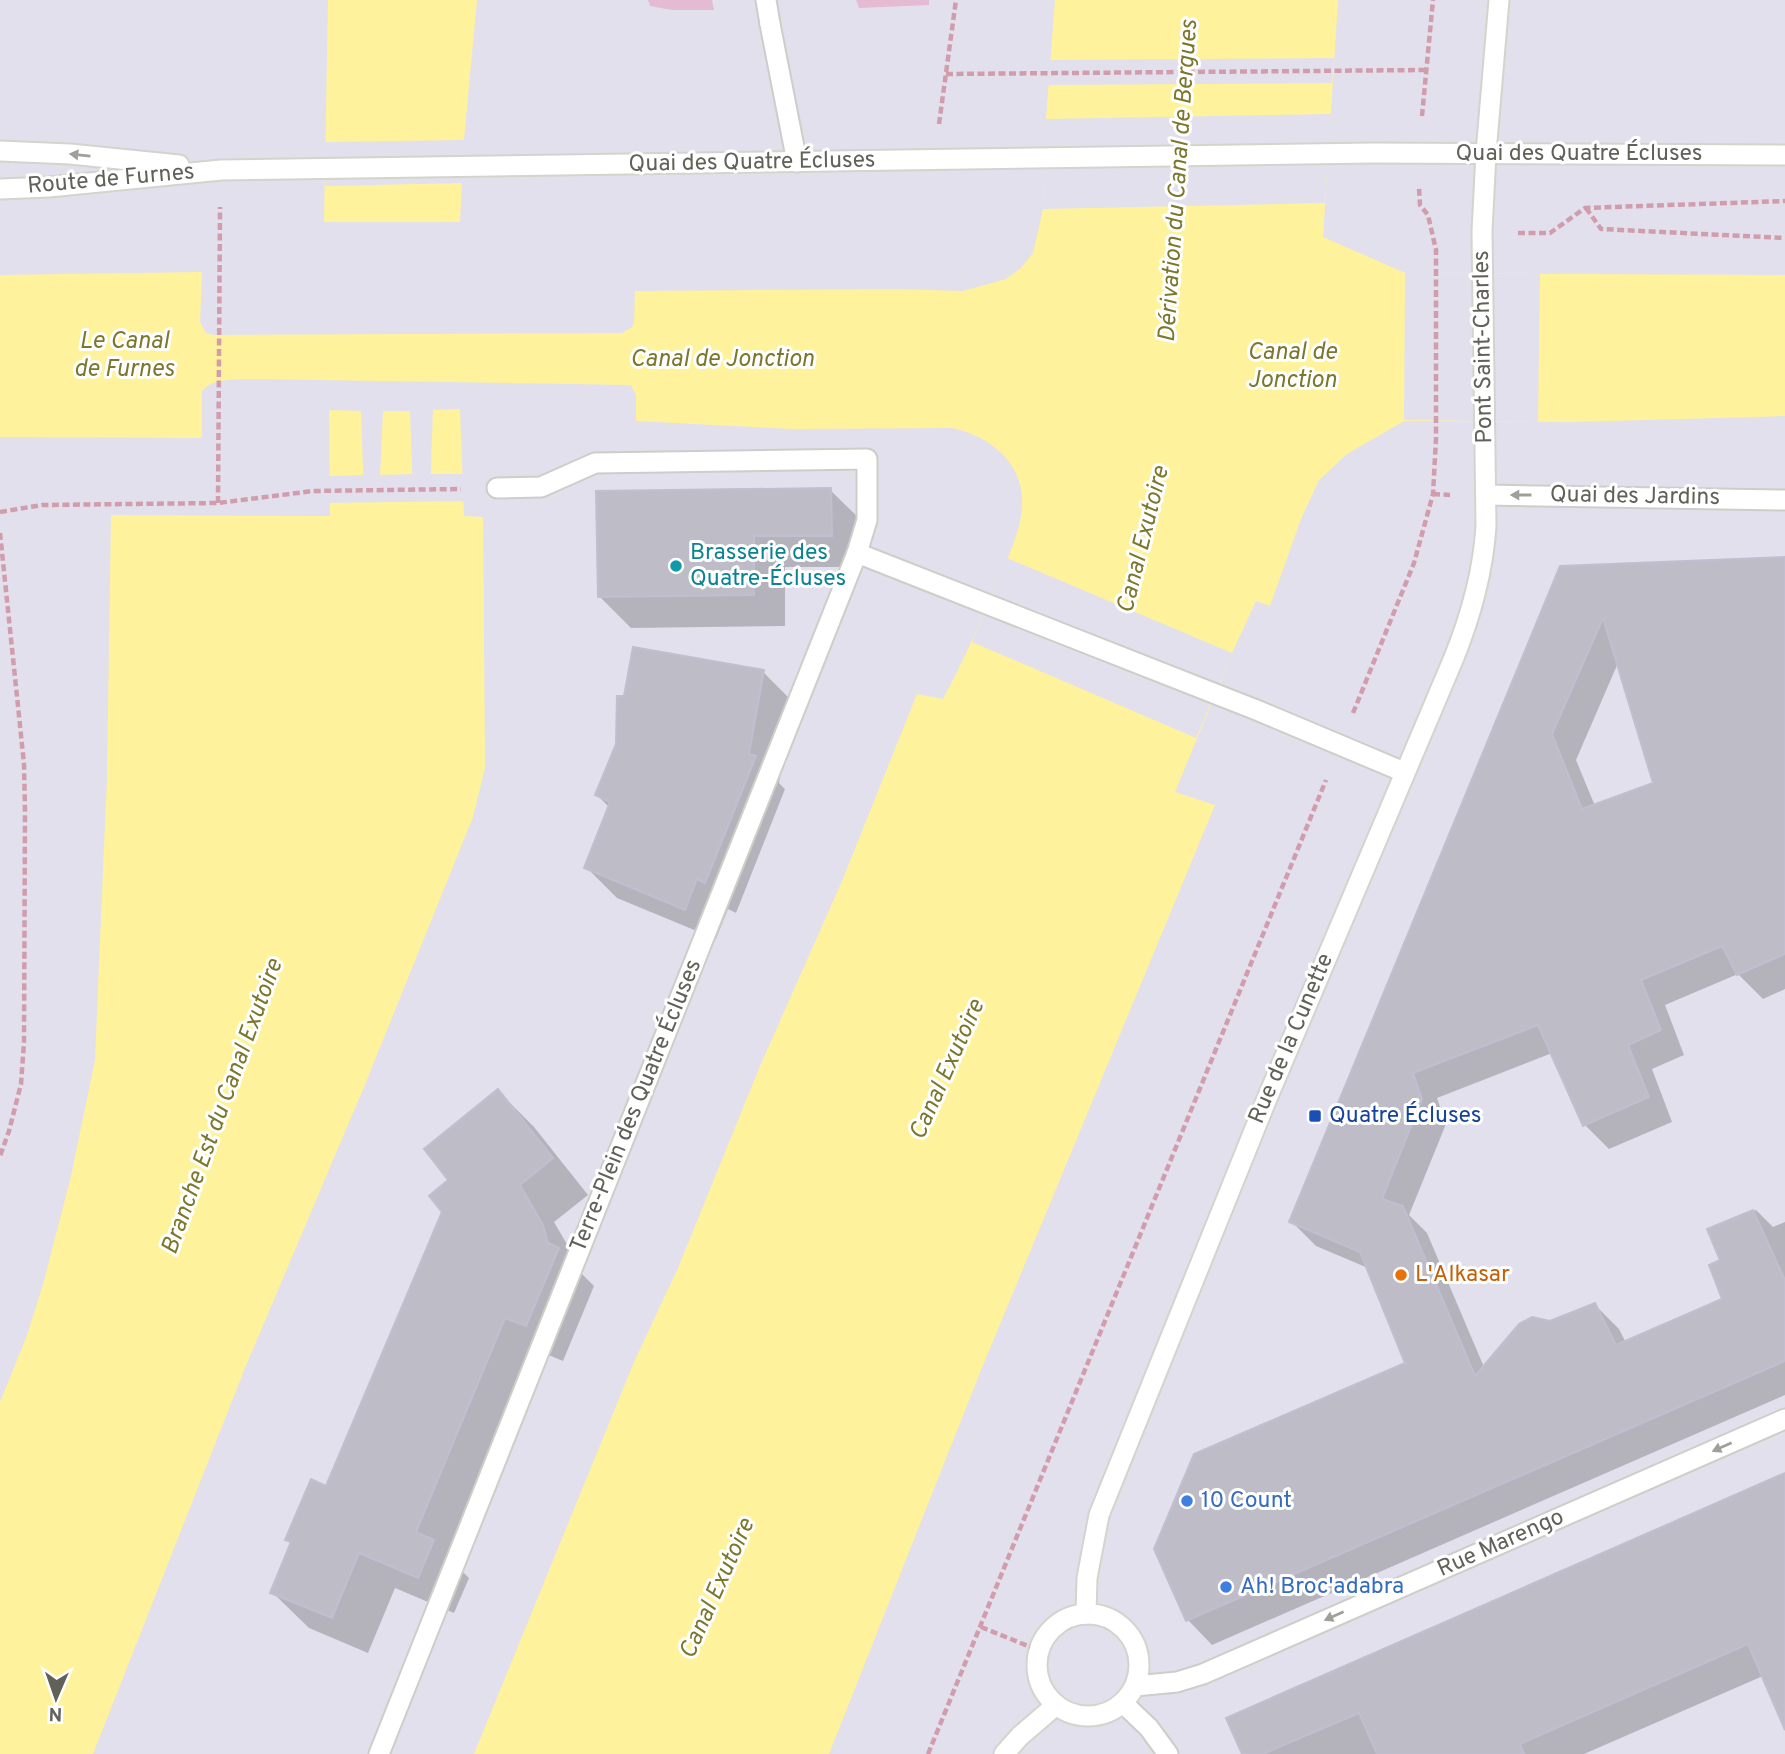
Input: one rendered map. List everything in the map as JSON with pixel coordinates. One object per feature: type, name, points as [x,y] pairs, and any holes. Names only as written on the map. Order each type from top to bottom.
[{"type":"main road","points":[[766,0],[797,162]]},
{"type":"main road","name":"Pont Saint-Charles","points":[[1486,462],[1482,232],[1499,0]]},
{"type":"main road","name":"Route de Furnes","points":[[0,151],[70,154],[221,170]]},
{"type":"main road","name":"Quai des Quatre Écluses","points":[[322,169],[1373,153],[1785,155]]},
{"type":"main road","name":"Route de Furnes","points":[[0,188],[49,187],[221,170],[322,169]]},
{"type":"main road","name":"Terre-Plein des Quatre Écluses","points":[[379,1754],[857,553],[867,520],[867,459],[595,463],[541,487],[497,488]]},
{"type":"main road","name":"Rue de la Cunette","points":[[1086,1614],[1087,1578],[1099,1515],[1266,1101],[1453,660],[1475,598],[1483,560],[1486,462]]},
{"type":"main road","name":"Quai des Jardins","points":[[1486,495],[1785,500]]},
{"type":"main road","points":[[857,553],[1259,711],[1404,772]]},
{"type":"main road","name":"Rue Marengo","points":[[1135,1686],[1177,1682],[1203,1674],[1785,1419]]},
{"type":"main road","points":[[1086,1614],[1108,1618],[1130,1636],[1139,1657],[1139,1672],[1135,1686],[1123,1703],[1102,1715],[1086,1717],[1070,1714],[1055,1706],[1038,1680],[1036,1665],[1038,1650],[1054,1627],[1072,1616],[1086,1614]]},
{"type":"main road","points":[[1123,1703],[1149,1728],[1168,1754]]},
{"type":"main road","points":[[1004,1754],[1020,1736],[1055,1706]]},
{"type":"path","points":[[940,118],[956,0]]},
{"type":"path","points":[[1422,116],[1433,0]]},
{"type":"path","points":[[946,74],[1426,70]]},
{"type":"path","name":"Pont Saint-Charles","points":[[928,1754],[1421,541],[1433,494],[1436,438],[1436,250],[1428,215],[1420,205],[1419,153]]},
{"type":"path","points":[[218,503],[221,170]]},
{"type":"path","points":[[1482,232],[1550,233],[1585,208],[1785,201]]},
{"type":"path","points":[[1585,208],[1601,229],[1785,238]]},
{"type":"path","points":[[0,512],[42,505],[218,503],[313,491],[497,488]]},
{"type":"path","points":[[0,533],[24,764],[25,811],[24,1042],[20,1084],[0,1156]]},
{"type":"path","points":[[981,1627],[1038,1650]]},
{"type":"shaded area","points":[[648,0],[712,0],[714,10],[672,10],[650,6]]},
{"type":"shaded area","points":[[856,0],[929,0],[929,5],[859,8]]},
{"type":"water","points":[[328,0],[477,0],[464,139],[460,222],[324,222]]},
{"type":"water","points":[[1055,0],[1338,0],[1323,237],[1405,273],[1785,275],[1785,416],[1574,422],[1404,421],[1347,454],[1319,480],[1301,519],[1270,606],[1256,601],[1175,792],[1215,805],[979,1375],[829,1754],[474,1754],[634,1362],[678,1268],[760,1066],[842,881],[917,694],[943,699],[970,646],[1016,535],[1021,516],[1020,483],[1006,458],[995,448],[982,439],[953,428],[793,429],[636,421],[636,395],[631,385],[226,380],[212,383],[202,391],[202,438],[0,437],[0,275],[202,272],[200,322],[206,333],[213,335],[622,333],[634,323],[635,291],[963,291],[1006,279],[1021,268],[1033,253],[1043,209],[1046,119]]},
{"type":"water","name":"Branche Est du Canal Exutoire","points":[[460,409],[464,516],[483,517],[485,768],[473,817],[364,1087],[245,1368],[93,1754],[0,1754],[0,1402],[26,1338],[44,1281],[71,1176],[95,1060],[107,777],[111,515],[330,516],[329,410],[361,411],[364,499],[379,499],[383,411],[410,411],[413,497],[430,496],[433,410]]},
{"type":"pier","points":[[1334,58],[1332,83],[1048,85],[1050,60]]},
{"type":"pier","points":[[1331,114],[1325,203],[1043,209],[1046,119]]},
{"type":"pier","points":[[464,140],[463,183],[325,186],[325,142]]},
{"type":"pier","points":[[1405,273],[1540,274],[1538,422],[1404,420]]},
{"type":"pier","points":[[416,474],[417,493],[426,493],[427,474],[466,474],[467,501],[327,503],[327,476],[367,475],[368,496],[376,496],[377,475]]},
{"type":"pier","points":[[1007,558],[1232,653],[1196,738],[972,642]]},
{"type":"building","name":"Brasserie des Quatre-Écluses","points":[[831,488],[832,536],[754,536],[754,595],[598,597],[596,491]]},
{"type":"building","points":[[1785,557],[1785,954],[1737,975],[1722,946],[1641,980],[1661,1030],[1628,1045],[1649,1097],[1583,1126],[1538,1025],[1413,1073],[1422,1099],[1382,1199],[1403,1206],[1475,1376],[1519,1324],[1532,1317],[1550,1321],[1595,1303],[1616,1345],[1722,1299],[1709,1265],[1720,1260],[1707,1229],[1753,1210],[1785,1280],[1785,1361],[1186,1621],[1154,1549],[1194,1454],[1405,1363],[1360,1252],[1289,1222],[1560,566]],"holes":[[[1603,618],[1653,783],[1582,809],[1552,734]]]},
{"type":"building","points":[[633,647],[764,670],[749,754],[756,756],[705,883],[697,879],[685,910],[584,868],[610,802],[595,795],[616,744],[617,696],[624,696]]},
{"type":"building","points":[[498,1089],[553,1158],[520,1185],[543,1225],[548,1243],[559,1248],[526,1326],[505,1318],[416,1532],[434,1540],[418,1578],[359,1553],[332,1618],[270,1593],[291,1542],[285,1540],[311,1479],[326,1486],[442,1212],[429,1196],[448,1180],[424,1149]]},
{"type":"building","points":[[1785,1473],[1785,1730],[1748,1644],[1520,1744],[1524,1754],[1377,1754],[1359,1713],[1263,1754],[1242,1754],[1226,1718]]},
{"type":"place","name":"Brasserie des Quatre-Écluses","points":[[676,566]]},
{"type":"place","name":"Quatre Écluses","points":[[1315,1116]]},
{"type":"place","name":"L'Alkasar","points":[[1401,1275]]},
{"type":"place","name":"10 Count","points":[[1187,1501]]},
{"type":"place","name":"Ah! Broc'adabra","points":[[1226,1587]]},
{"type":"water label","name":"Dérivation du Canal de Bergues","points":[[1179,181]]},
{"type":"water label","name":"Le Canal de Furnes","points":[[124,356]]},
{"type":"water label","name":"Canal de Jonction","points":[[722,360]]},
{"type":"water label","name":"Canal de Jonction","points":[[1292,367]]},
{"type":"water label","name":"Canal Exutoire","points":[[1144,540]]},
{"type":"water label","name":"Canal Exutoire","points":[[948,1070]]},
{"type":"water label","name":"Canal Exutoire","points":[[718,1589]]}]
